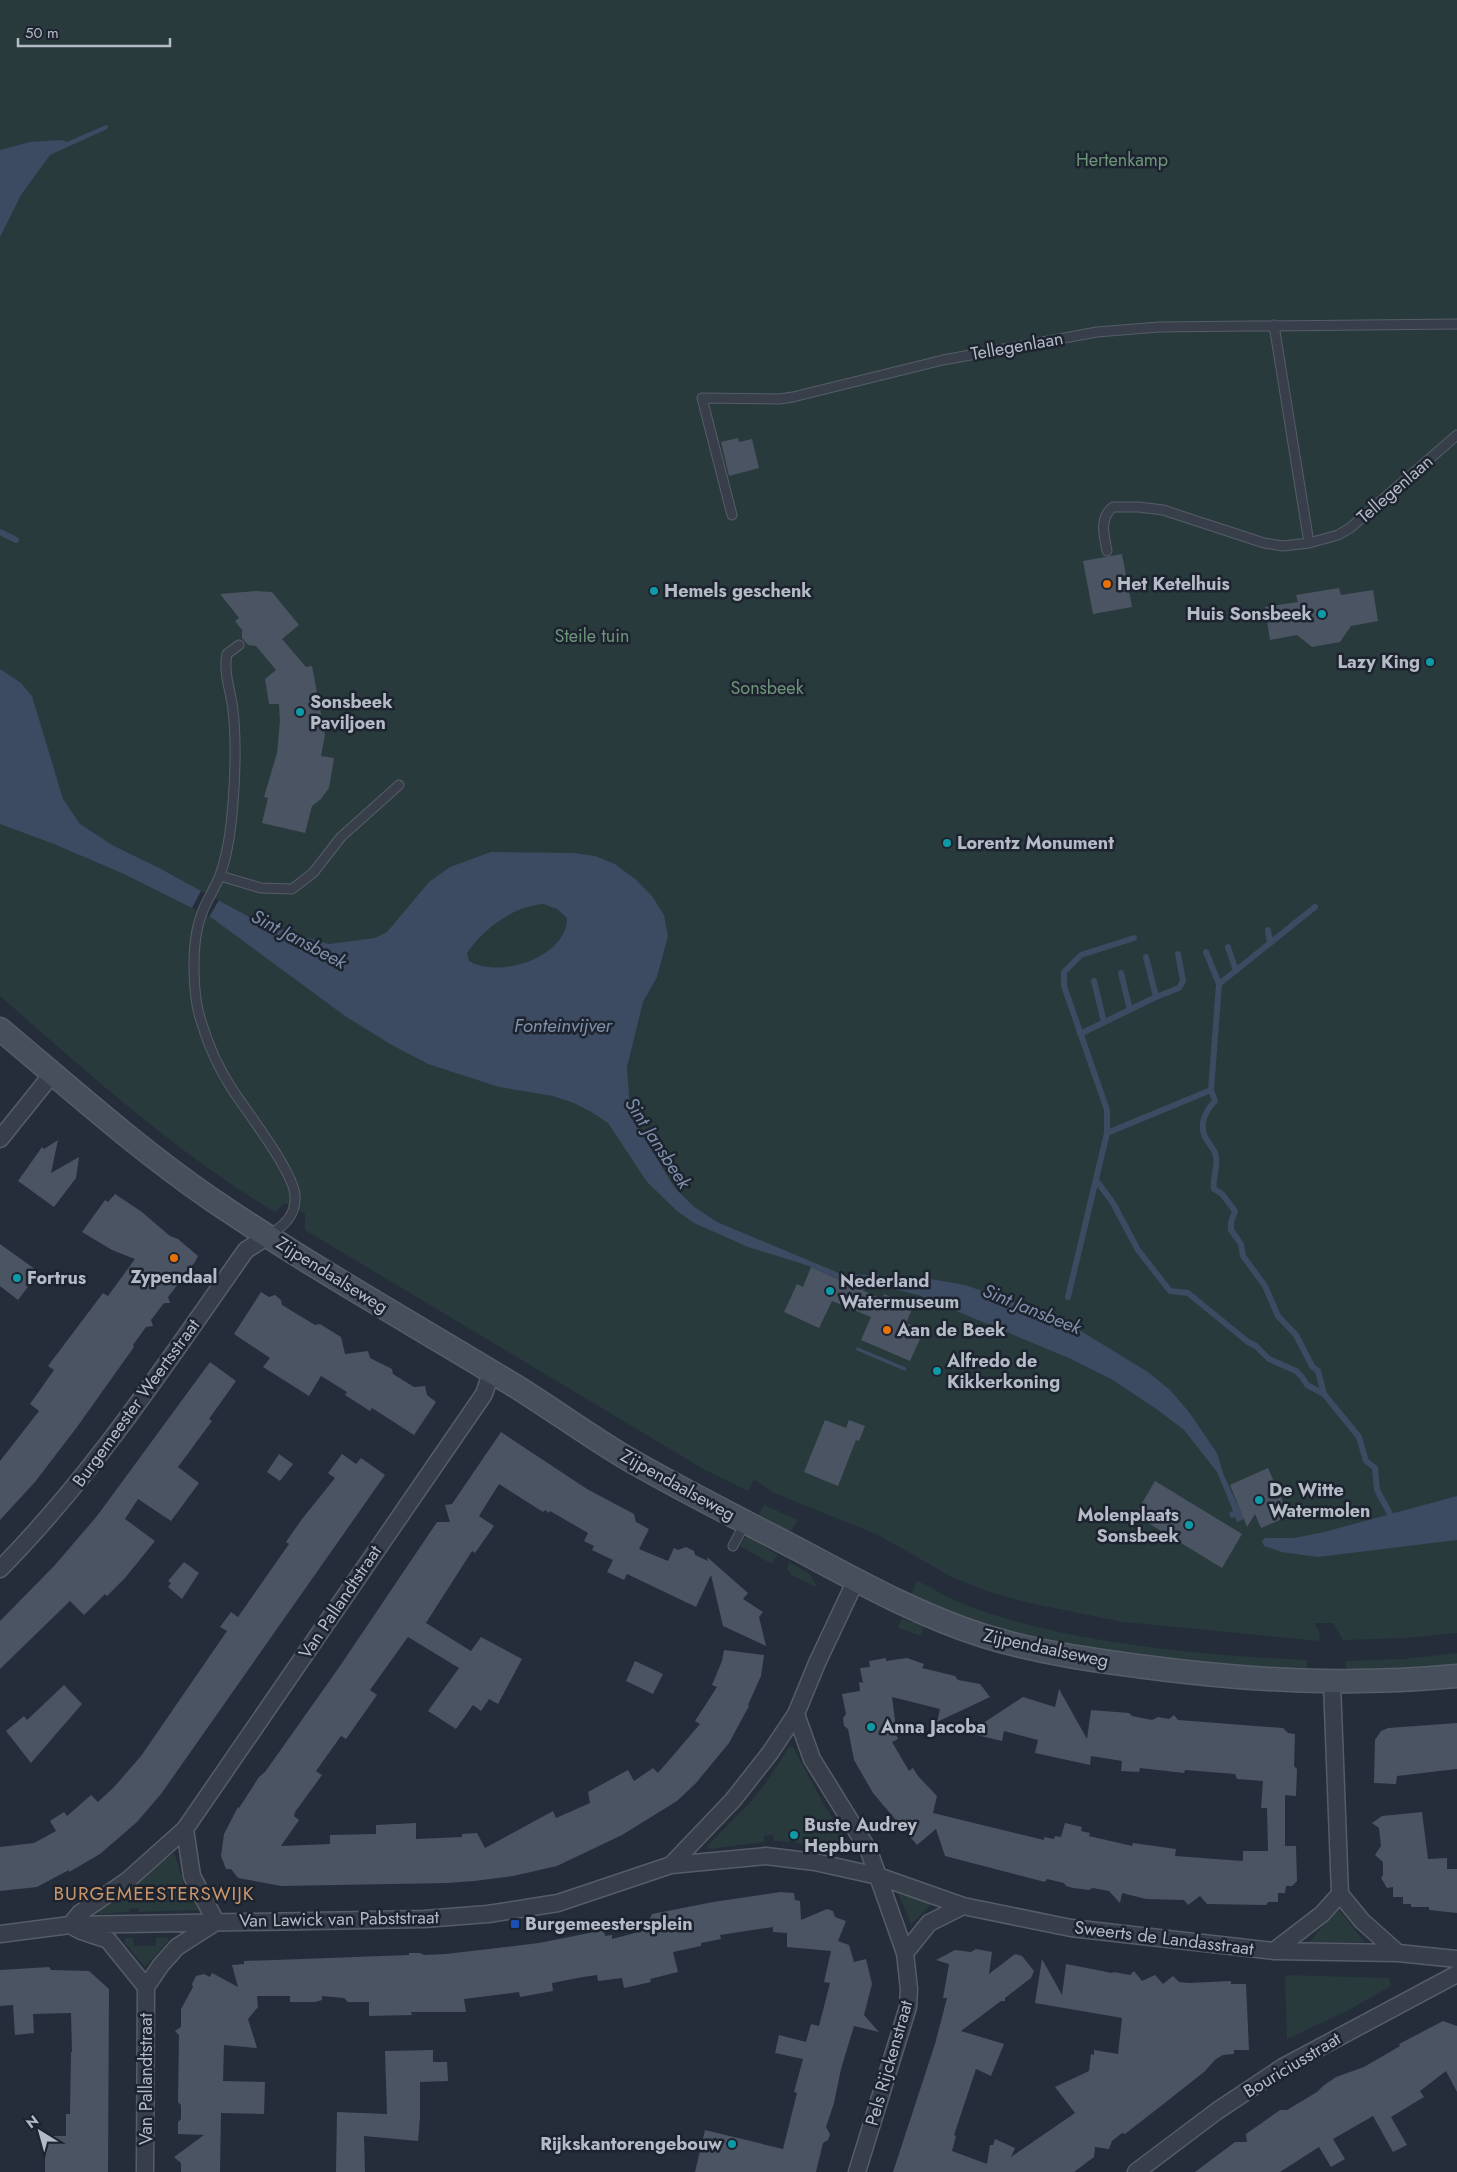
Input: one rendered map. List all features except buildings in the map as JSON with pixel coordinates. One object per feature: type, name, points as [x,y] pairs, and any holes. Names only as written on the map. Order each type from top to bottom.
[{"type":"main road","name":"Zijpendaalseweg","points":[[0,1029],[121,1132],[165,1166],[268,1236],[620,1454],[745,1523],[903,1604],[986,1636],[1039,1650],[1110,1663],[1265,1680],[1332,1683],[1457,1676]]},
{"type":"street","points":[[0,1139],[52,1073]]},
{"type":"street","name":"Burgemeester Weertsstraat","points":[[0,1569],[64,1501],[107,1445],[246,1250],[268,1236]]},
{"type":"street","name":"Van Pallandtstraat","points":[[146,1987],[108,1940],[81,1931],[70,1925],[80,1913],[128,1880],[185,1829],[484,1394],[491,1373]]},
{"type":"street","points":[[671,1865],[733,1800],[770,1753],[796,1714],[820,1655],[856,1580]]},
{"type":"street","points":[[1332,1683],[1340,1894],[1362,1921],[1398,1953]]},
{"type":"street","points":[[796,1714],[812,1759],[870,1851],[878,1876]]},
{"type":"street","points":[[185,1829],[192,1876],[216,1922]]},
{"type":"street","points":[[671,1865],[766,1856],[815,1862],[878,1876]]},
{"type":"street","name":"Van Lawick van Pabststraat","points":[[0,1934],[70,1925],[424,1919],[488,1914],[558,1903],[671,1865]]},
{"type":"street","name":"Sweerts de Landasstraat","points":[[878,1876],[963,1906],[1071,1928],[1274,1951],[1398,1953],[1457,1959]]},
{"type":"street","name":"Pels Rijckenstraat","points":[[857,2172],[908,2007],[909,1989],[905,1953],[878,1876]]},
{"type":"street","points":[[1274,1951],[1322,1914],[1340,1894]]},
{"type":"street","points":[[905,1953],[929,1924],[963,1906]]},
{"type":"street","name":"Van Pallandtstraat","points":[[146,2172],[146,1987],[161,1965],[177,1947],[216,1922]]},
{"type":"street","name":"Bouriciusstraat","points":[[1136,2172],[1151,2167],[1217,2111],[1283,2067],[1457,1974]]},
{"type":"lane","name":"Tellegenlaan","points":[[732,515],[702,398],[779,399],[793,397],[943,360],[1097,332],[1159,327],[1457,324]]},
{"type":"lane","points":[[1274,325],[1309,544]]},
{"type":"lane","name":"Tellegenlaan","points":[[1107,550],[1103,530],[1105,518],[1112,507],[1139,507],[1163,510],[1264,543],[1283,546],[1309,544],[1338,535],[1350,528],[1457,435]]},
{"type":"lane","points":[[239,645],[227,654],[225,663],[233,707],[235,746],[232,814],[227,853],[220,876],[201,915],[196,935],[196,986],[199,1018],[218,1066],[281,1163],[295,1195],[293,1212],[287,1222],[268,1236]]},
{"type":"lane","points":[[220,876],[262,888],[292,889],[313,873],[340,837],[399,785]]},
{"type":"lane","points":[[734,1546],[745,1523]]},
{"type":"green space","name":"Sonsbeek","points":[[0,0],[1457,0],[1457,1633],[1405,1638],[1343,1640],[1333,1623],[1314,1623],[1319,1631],[1320,1641],[1123,1622],[1029,1603],[986,1591],[952,1577],[878,1535],[772,1492],[754,1479],[748,1491],[705,1470],[305,1230],[305,1214],[285,1203],[275,1212],[238,1189],[167,1138],[0,996]]},
{"type":"green space","points":[[764,1505],[798,1520],[791,1531],[757,1518]]},
{"type":"green space","points":[[747,1535],[777,1555],[772,1564],[740,1546]]},
{"type":"green space","points":[[789,1562],[810,1574],[818,1588],[791,1575],[787,1568]]},
{"type":"green space","points":[[918,1581],[976,1609],[1055,1631],[1140,1646],[1182,1651],[1307,1660],[1307,1672],[1224,1667],[1138,1657],[1053,1642],[973,1621],[916,1598],[911,1594]]},
{"type":"green space","points":[[902,1619],[924,1626],[921,1636],[899,1628],[898,1626]]},
{"type":"green space","points":[[1457,1653],[1457,1664],[1419,1669],[1346,1672],[1346,1661],[1404,1659]]},
{"type":"green space","points":[[789,1747],[793,1747],[824,1805],[850,1845],[849,1852],[839,1853],[796,1843],[793,1834],[789,1842],[774,1841],[773,1835],[764,1836],[764,1842],[709,1849],[707,1846],[747,1806],[765,1784]]},
{"type":"green space","points":[[174,1853],[185,1887],[200,1910],[139,1912],[139,1908],[129,1909],[129,1912],[98,1914],[99,1908]]},
{"type":"green space","points":[[898,1894],[933,1903],[911,1924]]},
{"type":"green space","points":[[1338,1909],[1365,1942],[1309,1942]]},
{"type":"green space","points":[[167,1937],[169,1940],[145,1967],[124,1942],[126,1938],[133,1938],[134,1946],[156,1946],[156,1938]]},
{"type":"green space","points":[[1288,1975],[1389,1978],[1391,1986],[1347,2011],[1287,2039],[1285,1977]]},
{"type":"water","points":[[106,125],[108,126],[107,129],[50,155],[21,195],[0,237],[0,150],[30,142],[62,140],[67,142]]},
{"type":"water","name":"Fonteinvijver","points":[[0,669],[21,683],[32,696],[63,799],[80,824],[112,845],[253,919],[294,934],[329,944],[375,938],[387,932],[429,882],[450,867],[491,852],[574,853],[595,856],[615,864],[635,879],[652,896],[664,915],[668,936],[657,977],[643,1002],[627,1067],[630,1110],[640,1131],[675,1188],[693,1206],[717,1222],[841,1274],[919,1277],[965,1285],[1049,1314],[1071,1325],[1148,1372],[1170,1390],[1189,1412],[1217,1453],[1223,1473],[1244,1519],[1237,1522],[1235,1517],[1231,1518],[1229,1513],[1233,1511],[1217,1472],[1184,1430],[1111,1379],[1071,1359],[918,1295],[874,1284],[867,1285],[863,1290],[809,1266],[748,1247],[694,1223],[677,1211],[647,1182],[608,1123],[593,1113],[574,1103],[553,1096],[499,1087],[428,1064],[390,1044],[345,1016],[212,918],[124,874],[54,844],[0,824]],"holes":[[[543,904],[557,909],[567,918],[564,932],[556,944],[544,954],[513,966],[497,968],[482,966],[469,961],[467,953],[474,944],[490,927],[510,914],[520,909]]]},
{"type":"water","points":[[857,1347],[907,1368],[905,1371],[856,1350]]},
{"type":"water","points":[[1457,1496],[1457,1540],[1318,1557],[1281,1552],[1264,1546],[1262,1541],[1265,1538],[1294,1538],[1324,1532]]},
{"type":"pier","points":[[201,891],[219,900],[209,917],[192,908]]},
{"type":"waterway","points":[[0,532],[16,540]]},
{"type":"waterway","points":[[1107,1133],[1211,1090],[1219,984],[1315,907]]},
{"type":"waterway","points":[[1268,930],[1270,943]]},
{"type":"waterway","points":[[1068,1297],[1107,1133],[1107,1110],[1064,986],[1064,972],[1081,955],[1134,938]]},
{"type":"waterway","points":[[1228,947],[1236,971]]},
{"type":"waterway","points":[[1206,952],[1219,984]]},
{"type":"waterway","points":[[1080,1034],[1156,997],[1179,988],[1183,981],[1178,954]]},
{"type":"waterway","points":[[1146,957],[1156,997]]},
{"type":"waterway","points":[[1121,973],[1130,1010]]},
{"type":"waterway","points":[[1094,981],[1104,1022]]},
{"type":"waterway","points":[[1211,1090],[1215,1101],[1206,1113],[1203,1122],[1203,1132],[1216,1157],[1214,1189],[1222,1194],[1235,1211],[1231,1222],[1231,1230],[1241,1244],[1243,1256],[1265,1286],[1278,1316],[1296,1335],[1312,1366],[1318,1371],[1324,1394]]},
{"type":"waterway","points":[[1096,1180],[1113,1203],[1138,1250],[1170,1291],[1188,1293],[1248,1342],[1256,1346],[1269,1359],[1296,1371],[1307,1385],[1324,1394],[1359,1437],[1366,1461],[1375,1468],[1377,1490],[1390,1514],[1391,1521]]},
{"type":"place","name":"Het Ketelhuis","points":[[1107,584]]},
{"type":"place","name":"Hemels geschenk","points":[[654,591]]},
{"type":"place","name":"Huis Sonsbeek","points":[[1322,614]]},
{"type":"place","name":"Lazy King","points":[[1430,662]]},
{"type":"place","name":"Sonsbeek Paviljoen","points":[[300,712]]},
{"type":"place","name":"Lorentz Monument","points":[[947,843]]},
{"type":"place","name":"Zypendaal","points":[[174,1258]]},
{"type":"place","name":"Fortrus","points":[[17,1278]]},
{"type":"place","name":"Nederland Watermuseum","points":[[830,1291]]},
{"type":"place","name":"Aan de Beek","points":[[887,1330]]},
{"type":"place","name":"Alfredo de Kikkerkoning","points":[[937,1371]]},
{"type":"place","name":"De Witte Watermolen","points":[[1259,1500]]},
{"type":"place","name":"Molenplaats Sonsbeek","points":[[1189,1525]]},
{"type":"place","name":"Anna Jacoba","points":[[871,1727]]},
{"type":"place","name":"Buste Audrey Hepburn","points":[[794,1835]]},
{"type":"place","name":"Burgemeestersplein","points":[[515,1924]]},
{"type":"place","name":"Rijkskantorengebouw","points":[[732,2144]]},
{"type":"district","name":"BURGEMEESTERSWIJK","points":[[154,1893]]},
{"type":"park label","name":"Hertenkamp","points":[[1122,160]]},
{"type":"park label","name":"Steile tuin","points":[[592,636]]},
{"type":"water label","name":"Sint Jansbeek","points":[[299,939]]},
{"type":"water label","name":"Sint Jansbeek","points":[[658,1143]]},
{"type":"water label","name":"Sint Jansbeek","points":[[1032,1309]]}]
